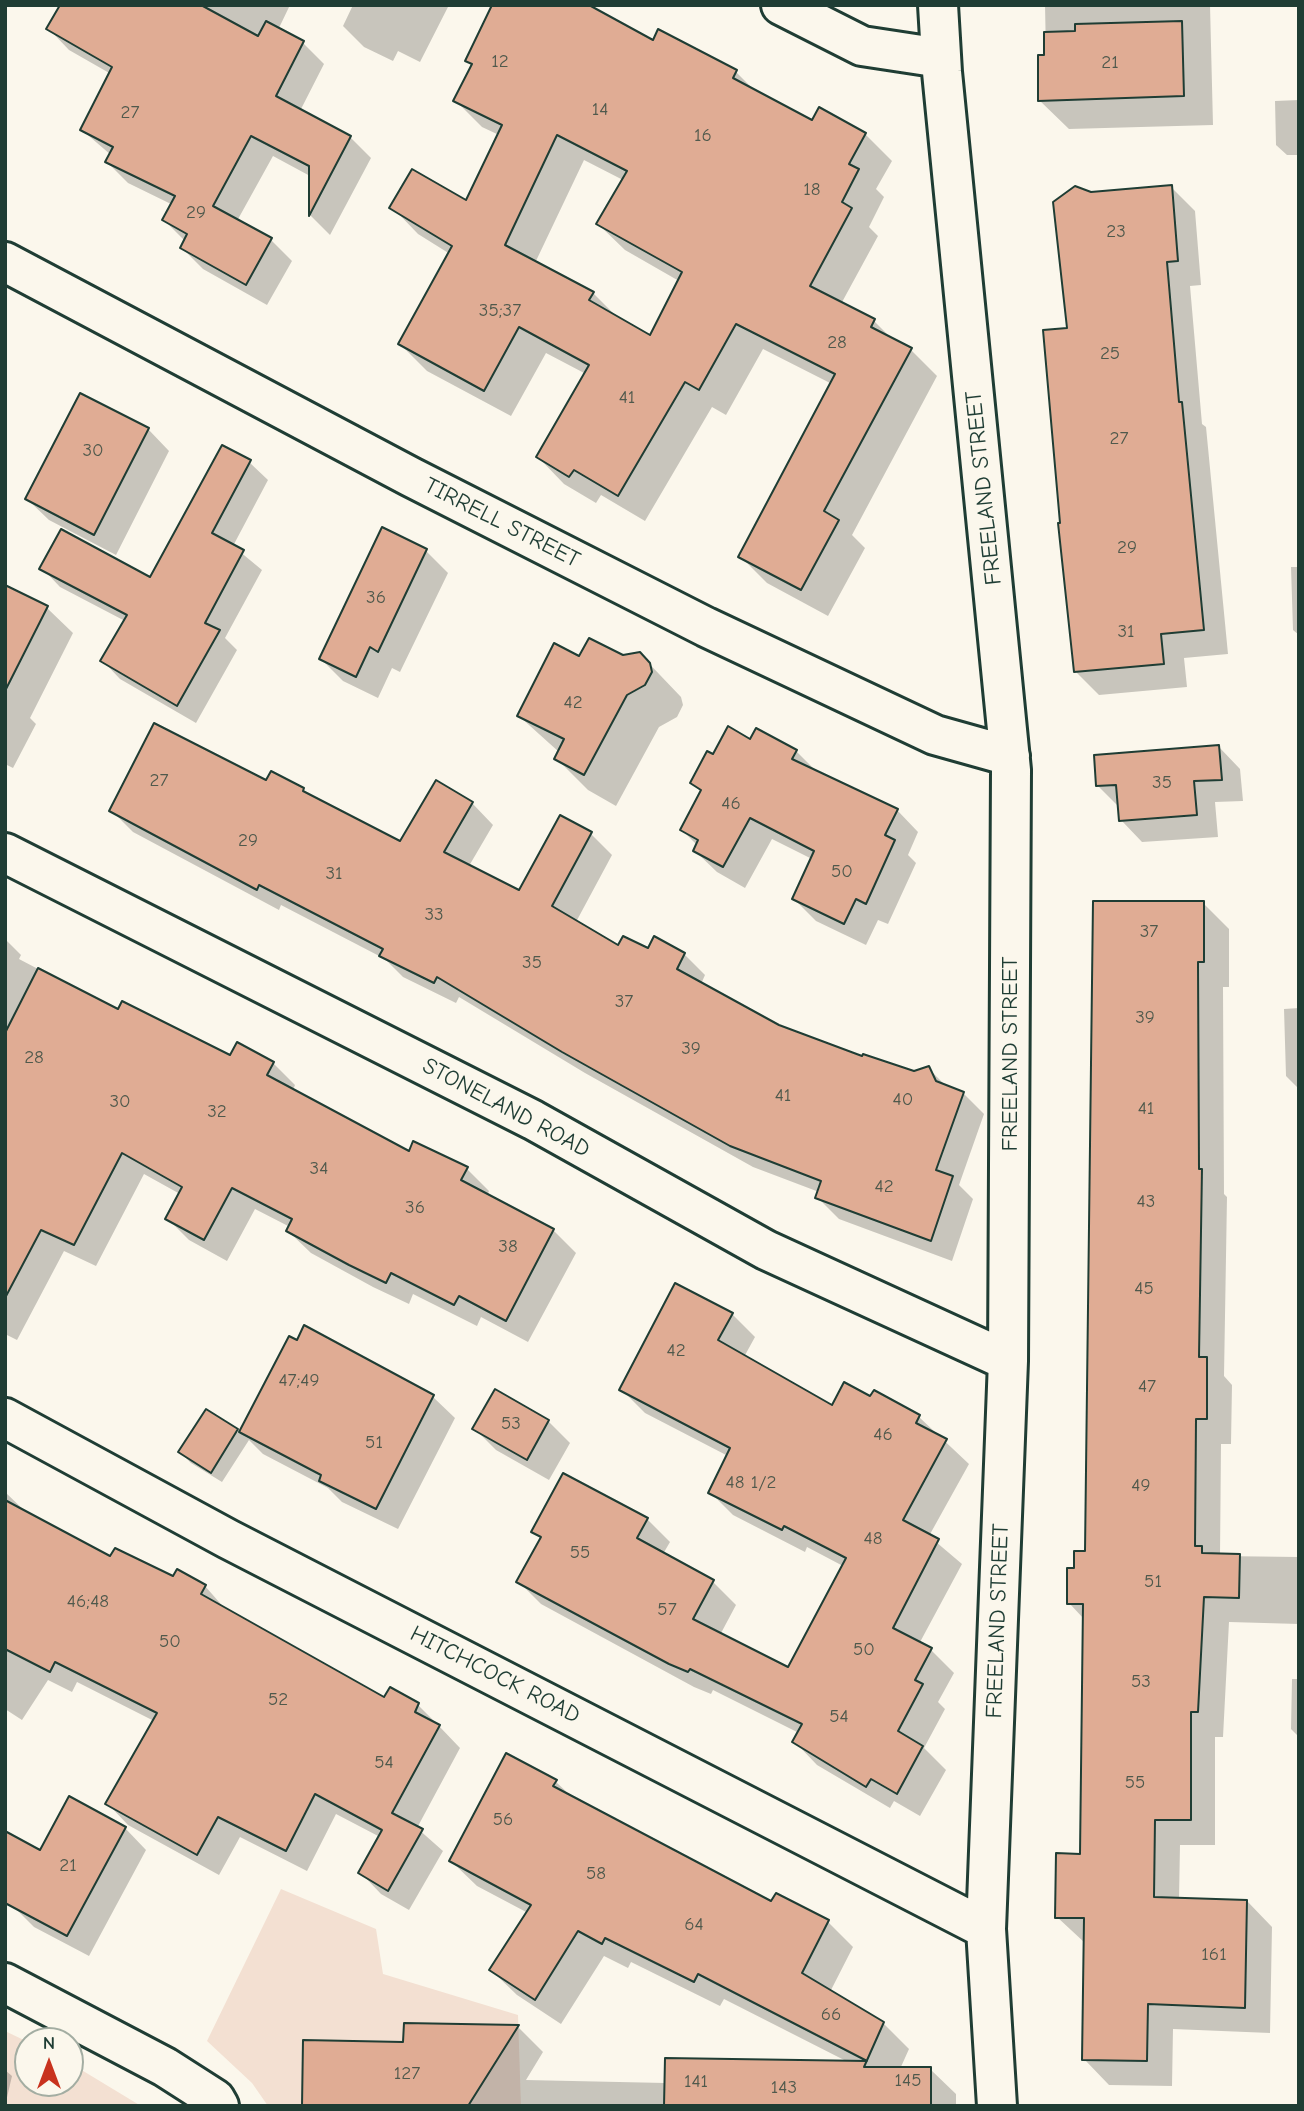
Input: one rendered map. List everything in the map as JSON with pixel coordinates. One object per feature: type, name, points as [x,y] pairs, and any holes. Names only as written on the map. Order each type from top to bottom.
[{"type":"street","points":[[780,5],[862,46],[941,58]]},
{"type":"street","name":"FREELAND STREET","points":[[938,5],[1010,756],[1009,1361],[986,1929],[997,2106]]},
{"type":"street","name":"TIRRELL STREET","points":[[5,262],[399,470],[706,627],[935,735],[1010,756]]},
{"type":"street","name":"STONELAND ROAD","points":[[5,853],[533,1121],[766,1250],[1009,1361]]},
{"type":"street","name":"HITCHCOCK ROAD","points":[[5,1419],[240,1546],[986,1929]]},
{"type":"street","points":[[5,1983],[165,2067],[215,2099],[219,2106]]},
{"type":"shaded area","points":[[281,1889],[376,1929],[383,1974],[518,2015],[521,2106],[268,2106],[252,2083],[207,2041]]},
{"type":"shaded area","points":[[5,2031],[14,2035],[14,2097],[84,2097],[84,2071],[141,2106],[5,2106]]},
{"type":"building","points":[[60,5],[201,5],[258,36],[266,21],[304,41],[276,96],[351,136],[309,216],[309,166],[251,136],[213,206],[272,238],[246,285],[180,248],[187,234],[162,220],[175,196],[105,162],[113,147],[80,130],[112,67],[46,29]]},
{"type":"building","points":[[492,5],[589,5],[653,40],[658,29],[737,70],[733,78],[812,120],[819,107],[866,133],[849,164],[859,169],[842,202],[852,208],[810,286],[875,319],[871,327],[912,348],[824,511],[839,520],[801,590],[738,557],[835,374],[736,324],[699,390],[685,382],[618,496],[574,470],[569,477],[536,457],[589,365],[519,327],[484,391],[398,344],[452,246],[389,208],[412,169],[466,200],[502,125],[453,101],[472,64],[465,61]],"holes":[[[557,135],[627,171],[596,224],[682,272],[650,335],[589,300],[594,292],[505,245]]]},
{"type":"building","points":[[1182,21],[1184,96],[1038,101],[1038,55],[1044,55],[1044,32],[1075,31],[1075,24]]},
{"type":"building","points":[[1172,185],[1178,261],[1167,262],[1204,630],[1161,634],[1164,664],[1074,672],[1058,523],[1043,330],[1067,328],[1053,202],[1075,186],[1091,192]]},
{"type":"building","points":[[80,393],[149,428],[94,535],[25,499]]},
{"type":"building","points":[[222,445],[251,460],[212,533],[244,550],[205,623],[220,630],[177,706],[100,661],[127,615],[39,569],[61,529],[150,577]]},
{"type":"building","points":[[382,527],[427,549],[378,652],[370,647],[356,677],[319,659]]},
{"type":"building","points":[[5,585],[48,606],[5,691]]},
{"type":"building","points":[[589,638],[623,655],[640,652],[650,663],[652,672],[645,685],[627,695],[584,775],[554,759],[564,739],[517,716],[554,643],[579,656]]},
{"type":"building","points":[[154,723],[266,780],[271,771],[304,788],[303,791],[400,841],[436,780],[473,802],[444,852],[519,890],[560,815],[592,832],[552,906],[618,945],[623,936],[648,948],[654,936],[685,953],[677,969],[779,1025],[862,1056],[863,1054],[914,1071],[929,1066],[936,1081],[964,1092],[936,1170],[953,1176],[931,1241],[815,1198],[821,1181],[730,1146],[562,1052],[437,977],[434,983],[379,956],[383,949],[259,885],[257,890],[109,811]]},
{"type":"building","points":[[728,726],[750,739],[756,728],[797,750],[792,759],[898,809],[885,835],[895,840],[866,904],[856,899],[844,924],[792,899],[814,851],[750,818],[723,867],[693,851],[698,840],[680,830],[701,790],[690,783],[707,751],[713,754]]},
{"type":"building","points":[[1219,745],[1222,780],[1194,781],[1197,815],[1119,821],[1116,785],[1096,786],[1094,755]]},
{"type":"building","points":[[1093,901],[1204,901],[1204,962],[1198,962],[1199,1169],[1202,1169],[1199,1357],[1207,1357],[1207,1419],[1196,1419],[1195,1546],[1202,1546],[1202,1553],[1240,1554],[1239,1598],[1204,1597],[1198,1712],[1191,1712],[1191,1820],[1155,1820],[1154,1897],[1247,1900],[1245,2008],[1148,2004],[1147,2061],[1082,2060],[1084,1918],[1055,1918],[1056,1853],[1080,1854],[1083,1604],[1067,1604],[1067,1568],[1074,1568],[1074,1551],[1085,1551]]},
{"type":"building","points":[[38,968],[118,1009],[122,1001],[230,1055],[237,1042],[274,1062],[267,1075],[409,1151],[413,1141],[468,1167],[461,1180],[554,1229],[506,1321],[459,1296],[454,1305],[391,1273],[386,1283],[286,1231],[292,1219],[232,1188],[204,1240],[165,1219],[182,1187],[122,1153],[74,1245],[41,1230],[5,1298],[5,1033]]},
{"type":"building","points":[[675,1283],[733,1313],[718,1340],[832,1405],[844,1382],[870,1396],[874,1390],[920,1415],[916,1423],[947,1439],[903,1520],[939,1539],[893,1628],[932,1648],[915,1680],[923,1684],[898,1731],[923,1746],[897,1794],[871,1779],[866,1787],[792,1742],[802,1724],[690,1669],[688,1672],[669,1664],[516,1582],[541,1537],[531,1532],[563,1473],[648,1518],[637,1538],[714,1580],[693,1619],[788,1667],[846,1558],[784,1526],[782,1530],[708,1493],[730,1448],[619,1390]]},
{"type":"building","points":[[304,1325],[434,1395],[376,1509],[319,1481],[321,1475],[239,1432],[289,1336],[297,1340]]},
{"type":"building","points":[[495,1389],[549,1420],[527,1460],[472,1429]]},
{"type":"building","points":[[206,1409],[238,1429],[211,1473],[178,1452]]},
{"type":"building","points":[[5,1500],[110,1556],[115,1548],[173,1576],[177,1569],[206,1585],[201,1594],[384,1697],[390,1687],[419,1703],[415,1712],[440,1725],[392,1813],[423,1829],[388,1891],[358,1873],[382,1830],[315,1794],[286,1851],[218,1817],[197,1855],[105,1804],[157,1713],[55,1662],[50,1672],[5,1649]]},
{"type":"building","points":[[506,1753],[557,1780],[553,1786],[771,1901],[776,1893],[829,1920],[802,1973],[884,2022],[867,2061],[698,1974],[694,1982],[605,1938],[602,1944],[578,1931],[535,2000],[489,1970],[531,1905],[449,1861]]},
{"type":"building","points":[[69,1796],[126,1827],[67,1936],[5,1903],[5,1831],[40,1850]]},
{"type":"building","points":[[404,2023],[519,2025],[468,2106],[302,2106],[303,2040],[403,2042]]},
{"type":"building","points":[[665,2058],[867,2061],[864,2067],[931,2067],[931,2106],[664,2106]]}]
